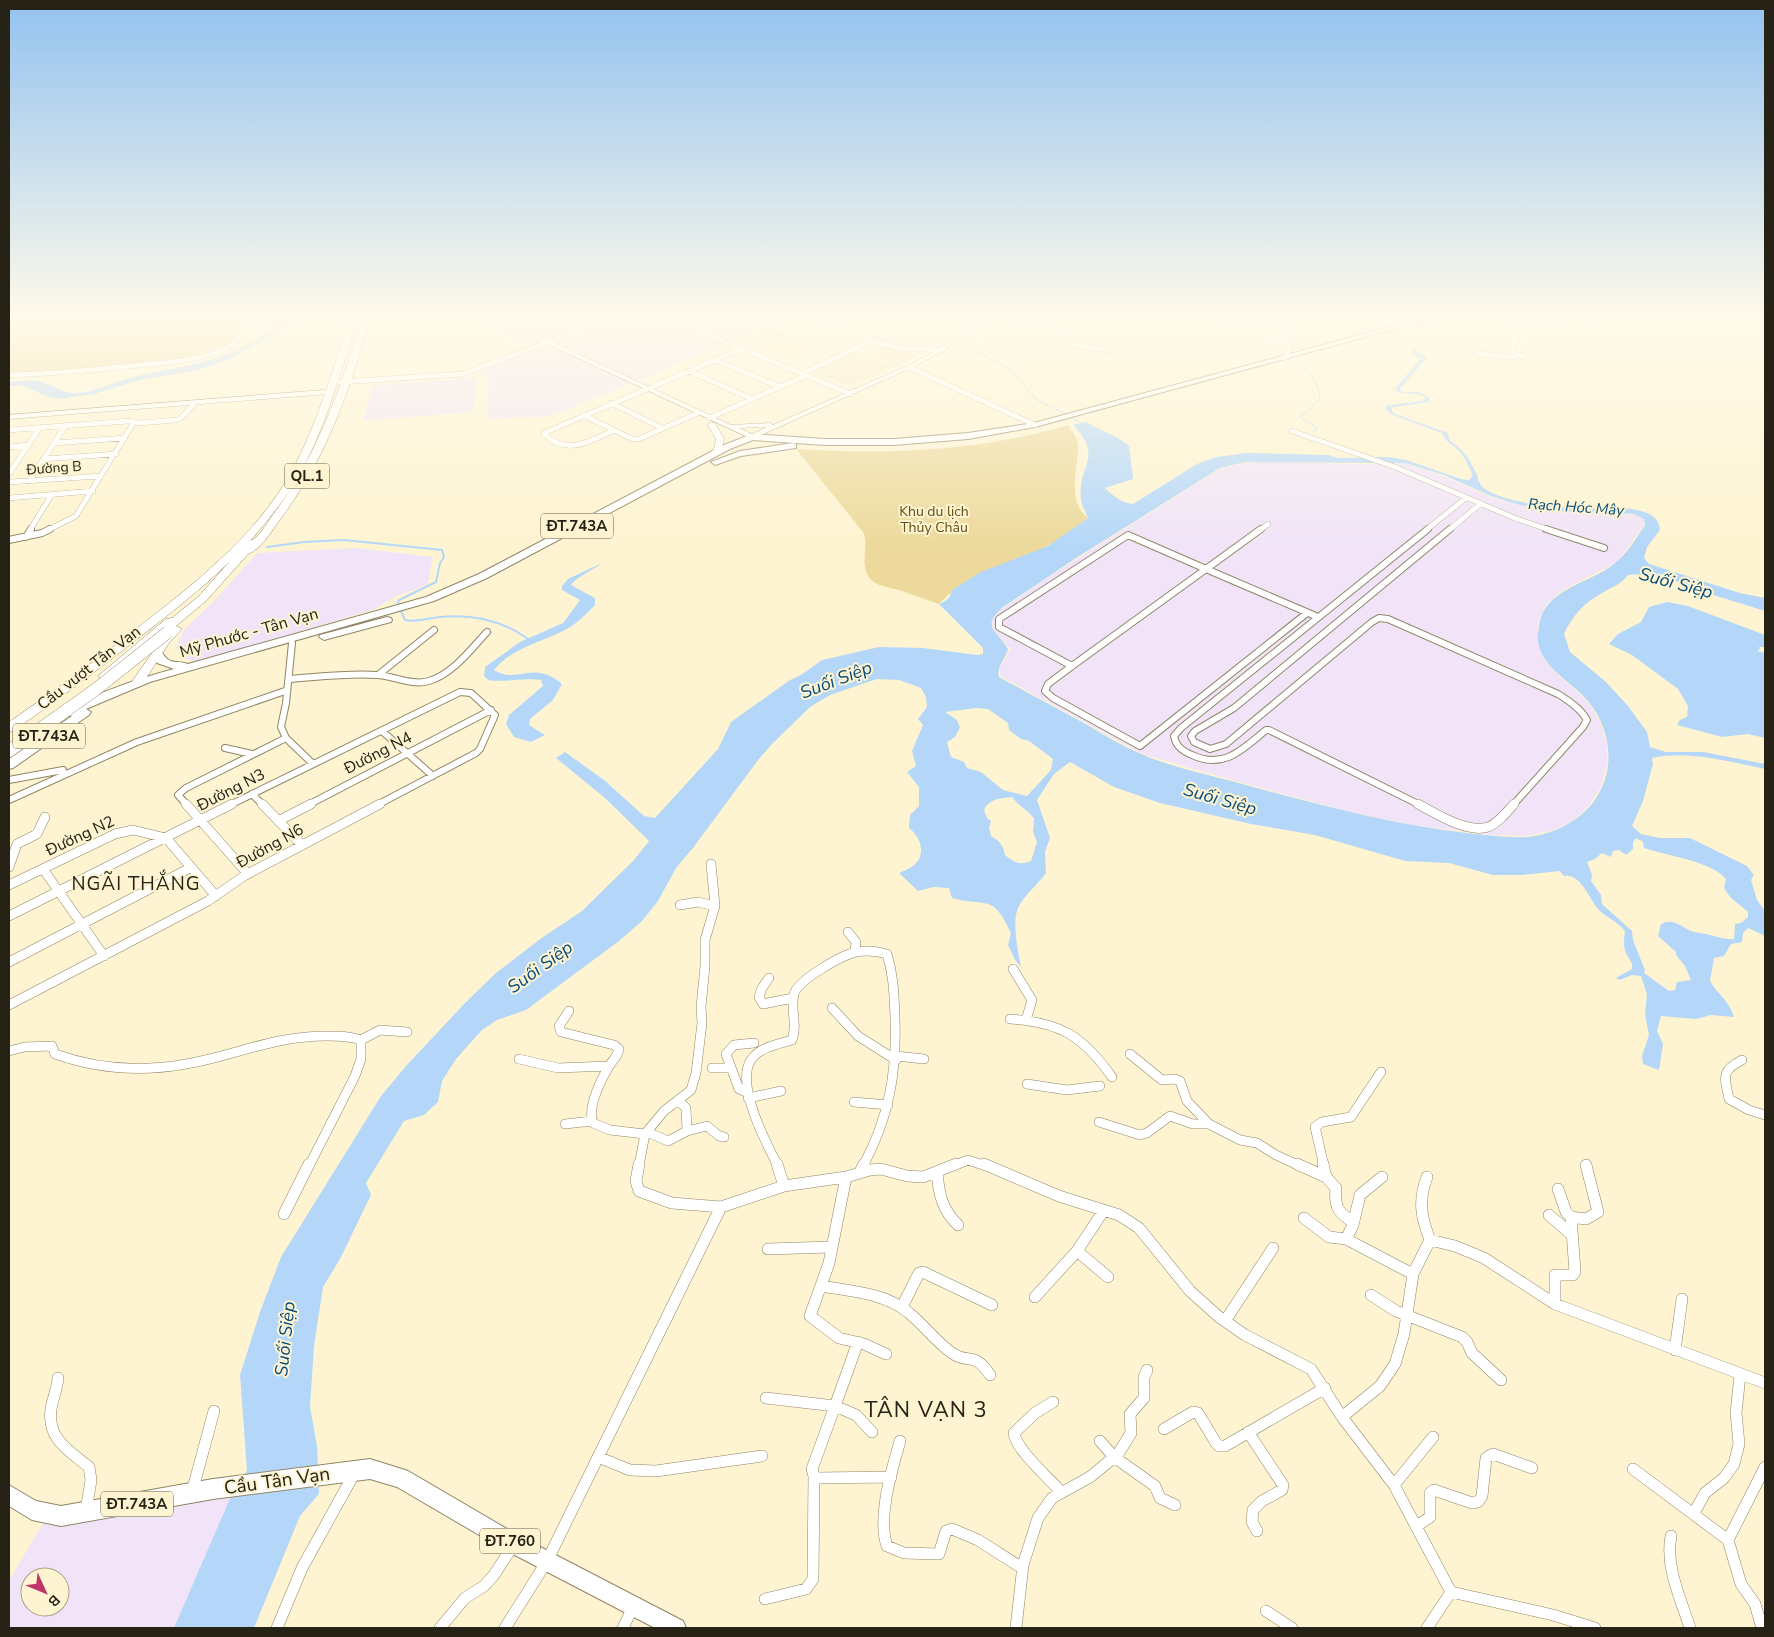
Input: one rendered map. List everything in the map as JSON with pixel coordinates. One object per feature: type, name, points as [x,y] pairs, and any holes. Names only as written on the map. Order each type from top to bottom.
[{"type":"highway","name":"QL.1","points":[[9,728],[75,682],[190,591],[248,535],[274,505],[295,473],[319,419],[324,404],[322,401],[325,395]]},
{"type":"highway","name":"QL.1","points":[[167,629],[203,598],[272,524],[313,465],[330,429],[339,395]]},
{"type":"highway","name":"QL.1","points":[[190,591],[192,584],[208,570],[218,565]]},
{"type":"highway","name":"QL.1","points":[[167,629],[198,595],[206,577]]},
{"type":"highway","points":[[135,686],[157,653],[203,598]]},
{"type":"highway","name":"Cầu vượt Tân Vạn","points":[[9,748],[96,690],[167,629]]},
{"type":"highway","name":"QL.1","points":[[9,724],[124,643]]},
{"type":"main road","name":"Mỹ Phước - Tân Vạn","points":[[412,608],[483,576],[747,439],[850,448],[985,438],[1064,421],[1086,412],[1149,395]]},
{"type":"main road","name":"Mỹ Phước - Tân Vạn","points":[[917,443],[1096,416],[1166,395]]},
{"type":"main road","points":[[740,454],[747,439],[755,451]]},
{"type":"main road","name":"Mỹ Phước - Tân Vạn","points":[[135,686],[192,666],[373,621],[473,589],[702,468],[740,454],[795,443]]},
{"type":"main road","name":"ĐT.743A","points":[[702,468],[715,456]]},
{"type":"main road","name":"Mỹ Phước - Tân Vạn","points":[[135,686],[320,636],[364,635],[371,632],[373,621]]},
{"type":"main road","points":[[157,653],[161,661],[166,663],[192,666]]},
{"type":"main road","name":"ĐT.743A","points":[[9,757],[84,704],[135,686]]},
{"type":"main road","name":"ĐT.743A","points":[[9,764],[90,708],[135,686]]},
{"type":"main road","points":[[9,748],[64,717]]},
{"type":"main road","name":"ĐT.760","points":[[349,1471],[370,1469],[401,1478],[514,1544],[676,1628]]},
{"type":"main road","name":"Cầu Tân Vạn","points":[[192,1494],[349,1471]]},
{"type":"main road","name":"ĐT.743A","points":[[9,1495],[32,1510],[61,1516],[192,1494]]},
{"type":"street","points":[[9,417],[286,395]]},
{"type":"street","points":[[614,430],[573,446],[564,445],[545,436],[544,433],[551,428],[630,395]]},
{"type":"street","points":[[648,395],[695,414]]},
{"type":"street","points":[[661,395],[747,439]]},
{"type":"street","points":[[744,395],[752,399]]},
{"type":"street","points":[[710,421],[760,395]]},
{"type":"street","name":"ĐT.743A","points":[[747,439],[848,395]]},
{"type":"street","points":[[970,395],[1035,425]]},
{"type":"street","points":[[9,430],[66,425],[140,423],[179,418],[195,403]]},
{"type":"street","points":[[611,403],[662,428]]},
{"type":"street","points":[[584,415],[632,439],[639,440],[695,414]]},
{"type":"street","points":[[710,421],[724,424],[760,426],[784,423],[782,428],[784,434],[795,443]]},
{"type":"street","points":[[710,421],[720,439],[715,456]]},
{"type":"street","points":[[9,540],[26,538],[60,526],[76,516],[137,422]]},
{"type":"street","points":[[724,424],[747,439]]},
{"type":"street","points":[[29,481],[66,425]]},
{"type":"street","points":[[9,474],[40,427]]},
{"type":"street","points":[[1292,431],[1395,467],[1479,505],[1604,548]]},
{"type":"street","points":[[54,443],[125,438]]},
{"type":"street","points":[[9,447],[28,445]]},
{"type":"street","points":[[43,459],[116,454]]},
{"type":"street","name":"Đường B","points":[[9,482],[101,476]]},
{"type":"street","points":[[9,498],[93,491]]},
{"type":"street","points":[[26,538],[52,494]]},
{"type":"street","points":[[1466,498],[1181,728],[1174,736],[1175,742],[1181,750],[1203,760],[1215,762],[1227,760],[1266,730],[1269,730],[1458,824],[1479,829],[1489,827],[1506,813],[1583,727],[1587,720],[1577,706],[1558,694],[1388,619],[1379,618],[1372,622],[1226,744],[1210,749],[1194,742],[1191,736],[1234,708],[1479,505]]},
{"type":"street","points":[[1268,524],[1072,666],[1048,684],[1045,691],[1053,698],[1140,746],[1307,613]]},
{"type":"street","points":[[1072,666],[999,626],[999,619],[1128,535],[1318,618]]},
{"type":"street","points":[[378,675],[434,630]]},
{"type":"street","points":[[289,679],[378,675],[414,681],[429,681],[442,674],[487,632]]},
{"type":"street","points":[[292,643],[289,679],[281,727],[286,738],[313,764]]},
{"type":"street","points":[[9,800],[137,742],[285,691]]},
{"type":"street","name":"Đường N3","points":[[9,916],[372,734],[382,731],[460,692],[466,691],[471,693],[491,710]]},
{"type":"street","name":"Đường N4","points":[[278,821],[491,710]]},
{"type":"street","name":"Đường N6","points":[[9,1005],[216,896],[248,874],[476,753],[480,749],[495,715],[491,710]]},
{"type":"street","points":[[382,731],[433,776]]},
{"type":"street","points":[[248,874],[178,795],[186,788],[286,738]]},
{"type":"street","points":[[225,748],[252,754]]},
{"type":"street","points":[[9,780],[49,774],[85,765]]},
{"type":"street","points":[[252,794],[302,845]]},
{"type":"street","points":[[9,867],[17,844],[37,834],[45,818]]},
{"type":"street","name":"Đường N2","points":[[9,885],[126,830],[166,838]]},
{"type":"street","points":[[166,838],[216,896]]},
{"type":"street","points":[[712,864],[715,906],[705,940],[705,966],[701,1007],[702,1023],[696,1073],[691,1090],[664,1111],[646,1133],[636,1181],[639,1191],[672,1203],[721,1207],[784,1186],[846,1177],[860,1172],[881,1169],[907,1176],[923,1177],[968,1160],[974,1160],[1049,1192],[1125,1219],[1139,1228],[1190,1291],[1225,1321],[1245,1335],[1311,1369],[1342,1417],[1394,1485],[1451,1592],[1553,1615],[1595,1628]]},
{"type":"street","points":[[9,962],[190,868]]},
{"type":"street","points":[[43,869],[104,956]]},
{"type":"street","points":[[680,906],[693,902],[708,903],[715,906]]},
{"type":"street","points":[[848,932],[856,942],[855,952]]},
{"type":"street","points":[[784,1186],[779,1168],[766,1144],[748,1096],[747,1080],[750,1061],[762,1050],[792,1040],[795,1034],[793,998],[795,990],[808,979],[837,960],[855,952],[885,953],[888,956],[894,978],[896,1058],[888,1104],[869,1155],[860,1172]]},
{"type":"street","points":[[1013,969],[1032,1000],[1026,1020]]},
{"type":"street","points":[[769,978],[762,988],[759,997],[763,1004],[793,998]]},
{"type":"street","points":[[832,1008],[858,1036],[896,1058],[924,1059]]},
{"type":"street","points":[[569,1011],[559,1026],[561,1032],[614,1045],[619,1049],[619,1054],[609,1066],[591,1112],[592,1121]]},
{"type":"street","points":[[1010,1020],[1032,1020],[1070,1032],[1088,1046],[1112,1077]]},
{"type":"street","points":[[9,1051],[24,1047],[52,1046],[55,1054],[74,1062],[119,1067],[154,1067],[188,1064],[273,1040],[336,1036],[353,1037],[361,1040],[380,1030],[407,1032]]},
{"type":"street","points":[[284,1214],[355,1076],[360,1059],[361,1040]]},
{"type":"street","points":[[754,1043],[736,1044],[728,1048],[726,1054],[739,1089],[748,1096],[781,1091]]},
{"type":"street","points":[[1130,1054],[1162,1080],[1176,1078],[1180,1081],[1187,1101],[1209,1124],[1240,1140],[1257,1143],[1276,1155],[1326,1176]]},
{"type":"street","points":[[519,1058],[558,1068],[609,1066]]},
{"type":"street","points":[[1742,1060],[1730,1066],[1725,1076],[1729,1099],[1749,1110],[1765,1115]]},
{"type":"street","points":[[712,1068],[730,1068]]},
{"type":"street","points":[[1353,1222],[1335,1209],[1336,1188],[1326,1176],[1315,1127],[1318,1123],[1325,1120],[1345,1120],[1351,1117],[1381,1072]]},
{"type":"street","points":[[1027,1084],[1067,1090],[1100,1086]]},
{"type":"street","points":[[678,1100],[686,1108],[687,1131]]},
{"type":"street","points":[[854,1102],[888,1104]]},
{"type":"street","points":[[1099,1122],[1140,1135],[1147,1133],[1170,1116],[1193,1124],[1209,1124]]},
{"type":"street","points":[[565,1124],[592,1121],[608,1129],[646,1133],[665,1141],[687,1131],[707,1126],[719,1136],[724,1137]]},
{"type":"street","points":[[1558,1189],[1566,1212],[1571,1217],[1586,1220],[1598,1212],[1586,1165]]},
{"type":"street","points":[[937,1173],[938,1190],[945,1213],[958,1225]]},
{"type":"street","points":[[846,1177],[821,1286],[810,1316],[839,1338],[858,1342],[886,1354]]},
{"type":"street","points":[[1346,1239],[1353,1222],[1360,1195],[1382,1177]]},
{"type":"street","points":[[1342,1417],[1369,1399],[1384,1382],[1396,1360],[1407,1315],[1413,1274],[1430,1240],[1420,1214],[1419,1201],[1427,1177]]},
{"type":"street","points":[[505,1628],[547,1561],[721,1207]]},
{"type":"street","points":[[1035,1297],[1077,1250],[1104,1210]]},
{"type":"street","points":[[1549,1215],[1571,1234]]},
{"type":"street","points":[[1555,1304],[1555,1275],[1573,1275],[1575,1272],[1571,1217]]},
{"type":"street","points":[[1304,1218],[1329,1237],[1346,1239],[1413,1274]]},
{"type":"street","points":[[1430,1240],[1455,1246],[1484,1258],[1555,1304],[1765,1383]]},
{"type":"street","points":[[768,1249],[831,1247]]},
{"type":"street","points":[[1225,1321],[1274,1248]]},
{"type":"street","points":[[1077,1250],[1108,1277]]},
{"type":"street","points":[[902,1307],[919,1273],[922,1272],[992,1305]]},
{"type":"street","points":[[821,1286],[868,1295],[902,1307],[953,1354],[983,1363],[990,1376]]},
{"type":"street","points":[[1372,1295],[1396,1311],[1462,1337],[1467,1342],[1472,1353],[1501,1380]]},
{"type":"street","points":[[1675,1350],[1682,1299]]},
{"type":"street","points":[[765,1599],[806,1589],[813,1579],[814,1476],[812,1470],[858,1342]]},
{"type":"street","points":[[1016,1628],[1022,1568],[1045,1505],[1054,1496],[1083,1481],[1102,1468],[1124,1446],[1131,1433],[1130,1414],[1144,1398],[1144,1377],[1148,1370]]},
{"type":"street","points":[[1694,1513],[1705,1493],[1724,1478],[1734,1464],[1739,1444],[1736,1413],[1740,1375]]},
{"type":"street","points":[[58,1378],[51,1408],[51,1432],[61,1447],[89,1467],[91,1480],[86,1513]]},
{"type":"street","points":[[1164,1429],[1193,1412],[1200,1415],[1220,1446],[1225,1446],[1324,1388]]},
{"type":"street","points":[[766,1398],[835,1406],[855,1413],[862,1418],[872,1432]]},
{"type":"street","points":[[1053,1402],[1035,1413],[1014,1433],[1014,1436],[1022,1448],[1061,1492]]},
{"type":"street","points":[[192,1494],[214,1411]]},
{"type":"street","points":[[1248,1432],[1283,1485],[1282,1490],[1264,1499],[1251,1511],[1250,1516],[1257,1531]]},
{"type":"street","points":[[1394,1485],[1432,1437]]},
{"type":"street","points":[[900,1441],[891,1477],[883,1537],[886,1545],[892,1550],[907,1553],[939,1554],[946,1531],[952,1529],[978,1540],[1022,1568]]},
{"type":"street","points":[[1100,1441],[1114,1457],[1155,1486],[1160,1498],[1175,1505]]},
{"type":"street","points":[[1417,1526],[1430,1517],[1430,1493],[1434,1490],[1472,1503],[1478,1502],[1482,1496],[1486,1458],[1489,1455],[1493,1454],[1532,1468]]},
{"type":"street","points":[[598,1457],[630,1470],[656,1471],[762,1456]]},
{"type":"street","points":[[1728,1540],[1765,1466]]},
{"type":"street","points":[[1633,1469],[1728,1540],[1741,1584],[1755,1604],[1762,1628]]},
{"type":"street","points":[[277,1628],[302,1568],[349,1471]]},
{"type":"street","points":[[814,1476],[818,1478],[891,1477]]},
{"type":"street","points":[[1671,1536],[1668,1543],[1673,1570],[1690,1628]]},
{"type":"street","points":[[440,1628],[465,1598],[484,1586],[494,1575],[514,1544]]},
{"type":"street","points":[[1427,1628],[1451,1592]]},
{"type":"street","points":[[623,1628],[633,1606]]},
{"type":"street","points":[[1266,1611],[1292,1628]]},
{"type":"shaded area","points":[[370,395],[475,395],[474,412],[363,421]]},
{"type":"shaded area","points":[[489,395],[602,395],[552,416],[488,419]]},
{"type":"shaded area","points":[[1262,462],[1404,463],[1444,476],[1491,497],[1520,505],[1558,511],[1633,515],[1644,519],[1644,525],[1617,562],[1561,591],[1546,605],[1539,620],[1537,643],[1546,661],[1590,705],[1601,724],[1607,744],[1607,764],[1601,787],[1587,808],[1571,822],[1550,831],[1527,836],[1492,835],[1412,825],[1346,811],[1140,753],[1000,676],[1000,666],[1010,649],[993,629],[992,622],[995,615],[1003,608],[1048,577],[1221,468]]},
{"type":"shaded area","points":[[357,548],[433,557],[428,582],[425,586],[396,596],[375,609],[204,659],[193,661],[181,657],[176,647],[184,630],[215,600],[257,553]]},
{"type":"shaded area","points":[[234,1493],[174,1628],[9,1628],[9,1581],[44,1521]]},
{"type":"green space","name":"Khu du lịch Thủy Châu","points":[[1068,425],[1078,444],[1075,494],[1081,511],[1088,518],[1052,543],[976,576],[951,593],[939,604],[879,585],[870,578],[865,567],[865,540],[863,532],[796,449],[899,451],[967,446],[1035,434]]},
{"type":"water","points":[[44,395],[84,395],[59,399]]},
{"type":"water","name":"Suối Siệp","points":[[1422,396],[1430,398],[1428,402],[1395,407],[1392,408],[1392,411],[1395,414],[1448,433],[1449,440],[1466,456],[1478,480],[1485,489],[1505,498],[1532,504],[1571,508],[1623,508],[1647,513],[1656,519],[1660,530],[1647,547],[1644,558],[1649,564],[1740,593],[1765,598],[1765,611],[1670,579],[1639,574],[1628,575],[1619,584],[1584,606],[1571,621],[1564,634],[1570,652],[1606,682],[1628,706],[1647,732],[1650,747],[1666,752],[1703,752],[1765,764],[1765,769],[1694,756],[1680,755],[1652,758],[1653,764],[1643,801],[1632,826],[1641,834],[1660,838],[1690,838],[1747,866],[1754,875],[1751,880],[1757,900],[1765,911],[1765,936],[1748,928],[1743,933],[1742,942],[1731,944],[1724,956],[1714,958],[1710,981],[1732,1011],[1734,1017],[1711,1015],[1696,1019],[1661,1016],[1657,1031],[1663,1044],[1659,1070],[1643,1064],[1642,1056],[1649,1035],[1645,1014],[1647,994],[1641,976],[1632,975],[1620,980],[1616,978],[1632,969],[1631,962],[1624,948],[1625,931],[1596,907],[1581,883],[1576,879],[1564,876],[1560,871],[1522,875],[1493,875],[1449,863],[1405,861],[1315,835],[1251,824],[1160,803],[1114,787],[1070,762],[1054,774],[1037,800],[1050,838],[1045,852],[1046,873],[1024,898],[1017,912],[1016,936],[1021,967],[1015,960],[1008,945],[1011,933],[999,912],[993,907],[988,904],[952,898],[949,888],[934,887],[918,891],[899,873],[913,866],[920,857],[921,852],[917,836],[909,828],[910,815],[919,806],[919,787],[907,772],[916,766],[912,751],[923,725],[918,719],[927,707],[926,697],[921,688],[899,680],[877,679],[830,695],[810,707],[758,760],[676,868],[658,901],[642,921],[619,941],[526,1010],[497,1020],[482,1030],[456,1059],[442,1081],[438,1102],[424,1115],[404,1121],[366,1183],[371,1195],[340,1259],[323,1287],[314,1346],[310,1407],[317,1446],[319,1494],[300,1516],[254,1628],[174,1628],[228,1503],[247,1470],[240,1375],[260,1312],[281,1257],[381,1096],[406,1066],[496,973],[543,937],[582,911],[634,860],[649,841],[605,798],[556,758],[565,752],[604,780],[644,816],[655,818],[718,749],[731,722],[822,660],[879,647],[923,648],[977,655],[983,654],[983,648],[939,604],[948,599],[952,590],[981,572],[1048,546],[1088,518],[1081,500],[1081,488],[1089,454],[1082,436],[1073,425],[1086,422],[1119,438],[1129,446],[1133,479],[1105,488],[1118,499],[1133,504],[1197,464],[1216,457],[1247,453],[1329,455],[1337,458],[1390,457],[1406,460],[1469,480],[1473,475],[1464,458],[1459,450],[1445,439],[1442,433],[1393,415],[1386,410],[1386,406],[1390,405],[1422,401],[1426,398]],"holes":[[[1245,462],[1405,463],[1444,475],[1491,496],[1520,505],[1558,511],[1633,514],[1644,519],[1645,525],[1619,560],[1604,571],[1568,589],[1548,604],[1542,615],[1539,630],[1538,643],[1544,658],[1554,670],[1588,701],[1602,723],[1606,736],[1608,749],[1606,774],[1602,787],[1590,807],[1572,822],[1561,828],[1527,837],[1440,830],[1359,814],[1153,759],[1120,744],[999,677],[999,669],[1008,649],[992,625],[996,614],[1003,607],[1076,558],[1220,468]],[[976,708],[988,709],[1008,723],[1009,730],[1021,739],[1029,741],[1053,759],[1051,770],[1027,796],[1003,790],[981,772],[967,768],[964,762],[951,757],[947,742],[955,737],[960,727],[957,720],[945,712]],[[1012,797],[1034,818],[1033,832],[1037,842],[1031,861],[1023,863],[1014,861],[1005,855],[1000,843],[991,836],[989,827],[991,821],[987,818],[984,810],[992,801]],[[1636,838],[1643,842],[1644,848],[1688,860],[1720,873],[1726,879],[1724,888],[1730,897],[1748,912],[1748,917],[1741,923],[1735,924],[1734,939],[1694,932],[1674,922],[1661,924],[1658,936],[1676,952],[1691,980],[1677,982],[1675,990],[1669,991],[1644,973],[1645,970],[1633,940],[1632,931],[1602,904],[1601,895],[1591,881],[1592,875],[1587,862],[1595,859],[1602,853],[1611,857],[1613,851],[1619,850],[1626,855],[1633,849],[1633,842]]]},
{"type":"water","points":[[602,563],[571,585],[595,598],[595,605],[588,612],[569,628],[518,651],[501,662],[494,670],[510,675],[542,673],[562,684],[553,700],[530,719],[529,725],[545,735],[531,742],[514,737],[506,724],[509,715],[543,686],[541,680],[488,680],[484,676],[485,667],[520,642],[563,623],[580,600],[562,590],[562,586],[568,579]]},
{"type":"water","points":[[1667,602],[1688,606],[1765,635],[1765,647],[1759,647],[1760,649],[1757,651],[1765,653],[1765,738],[1748,734],[1722,737],[1677,725],[1680,720],[1687,717],[1688,706],[1678,689],[1632,655],[1609,644],[1618,634],[1641,622],[1649,607]]},
{"type":"waterway","points":[[1033,395],[1037,400],[1069,415],[1082,424]]},
{"type":"waterway","points":[[1314,432],[1317,428],[1299,416],[1308,411],[1320,398],[1319,395]]},
{"type":"waterway","points":[[267,547],[304,542],[344,540],[442,550],[444,557],[440,563],[436,582],[399,600],[398,604],[405,620],[418,621],[463,616],[497,623],[518,632],[528,639]]},
{"type":"district","name":"NGÃI THẮNG","points":[[136,884]]},
{"type":"district","name":"TÂN VẠN 3","points":[[926,1410]]},
{"type":"water label","name":"Rạch Hóc Mây","points":[[1576,507]]}]
